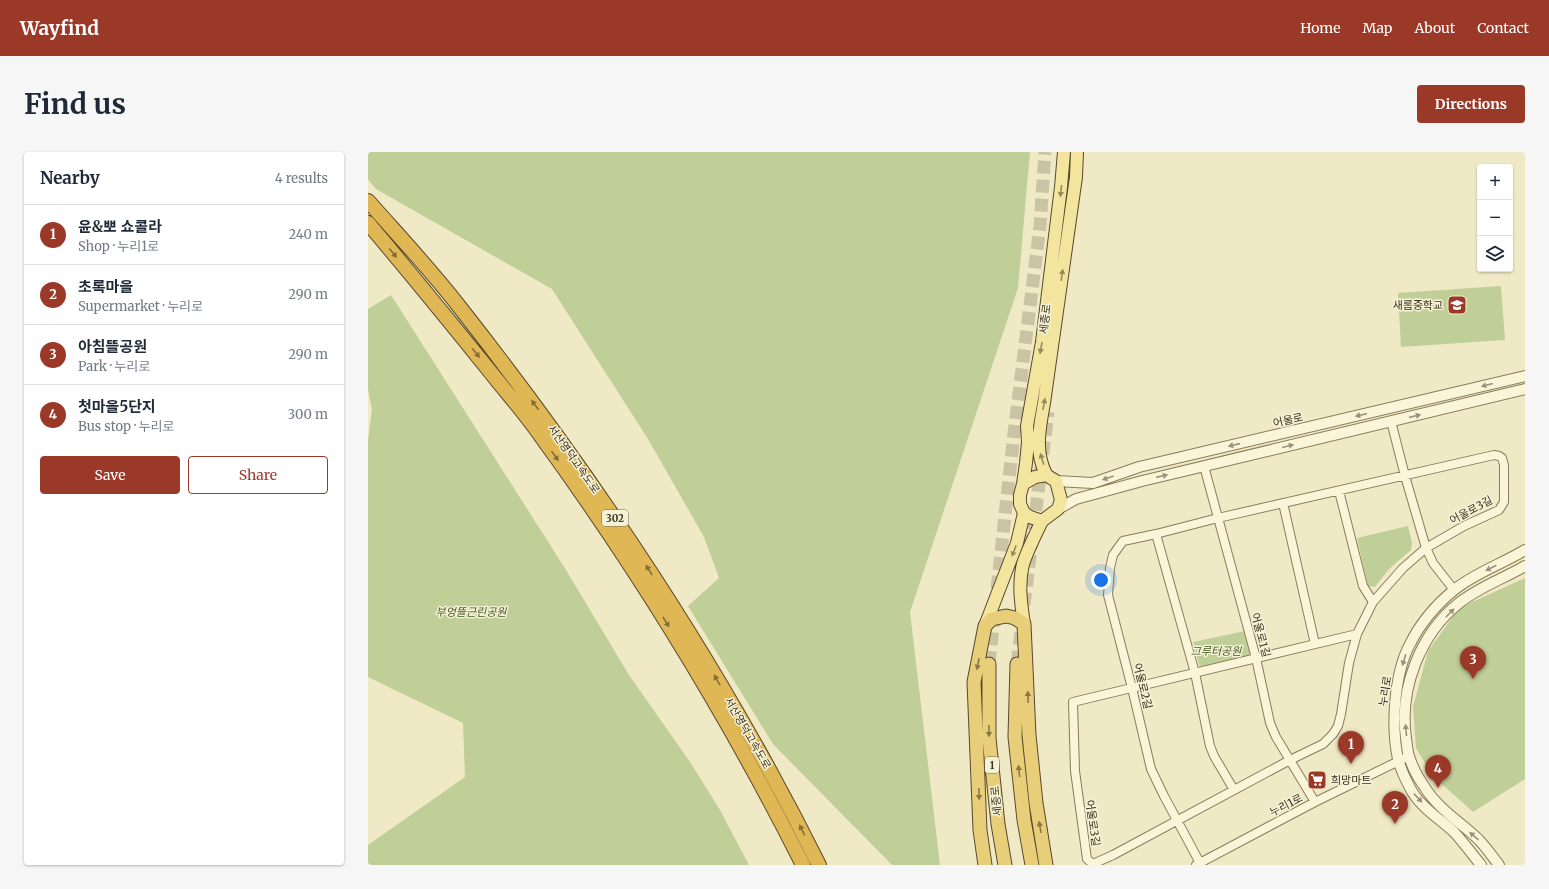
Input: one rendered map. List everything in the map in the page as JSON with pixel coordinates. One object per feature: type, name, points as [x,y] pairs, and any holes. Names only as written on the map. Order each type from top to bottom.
[{"type":"highway","name":"서산영덕고속도로","points":[[368,201],[457,303],[546,420],[633,545],[711,669],[790,806],[819,865]]},
{"type":"highway","name":"서산영덕고속도로","points":[[368,223],[446,316],[537,431],[624,556],[702,678],[778,815],[803,865]]},
{"type":"highway","points":[[985,865],[980,830],[974,682],[985,626],[992,619],[1006,616],[1015,618],[1024,624],[1029,735],[1036,803],[1046,865]]},
{"type":"highway","name":"세종로","points":[[989,664],[989,738],[998,824],[1006,865]]},
{"type":"highway","points":[[1017,664],[1015,737],[1024,820],[1032,865]]},
{"type":"main road","name":"세종로","points":[[985,626],[1017,543],[1024,513],[1020,504],[1020,495],[1023,484],[1028,442],[1027,426],[1042,342],[1064,152]]},
{"type":"main road","name":"세종로","points":[[1058,509],[1060,500],[1040,454],[1039,428],[1067,246],[1076,177],[1077,152]]},
{"type":"main road","points":[[1023,484],[1035,477],[1051,478]]},
{"type":"main road","points":[[1024,624],[1020,590],[1023,565],[1042,521],[1058,509]]},
{"type":"main road","points":[[1024,513],[1030,518],[1042,521]]},
{"type":"street","name":"어울로","points":[[1051,478],[1093,483],[1139,467],[1525,376]]},
{"type":"street","points":[[1058,509],[1076,499],[1142,481],[1525,389]]},
{"type":"street","points":[[1391,421],[1426,548],[1433,563],[1454,590]]},
{"type":"street","name":"어울로3길","points":[[1218,518],[1494,455],[1499,456],[1504,462],[1504,502],[1499,510],[1464,526],[1426,548],[1403,568],[1373,602],[1357,634],[1349,663],[1338,726],[1324,744],[1290,760],[1101,861],[1093,864],[1087,859],[1075,771],[1072,702],[1357,634]]},
{"type":"street","name":"어울로1길","points":[[1204,466],[1256,658],[1270,723],[1276,737],[1315,802]]},
{"type":"street","points":[[1339,490],[1363,586],[1373,602]]},
{"type":"street","points":[[1283,503],[1315,644]]},
{"type":"street","name":"어울로2길","points":[[1198,864],[1151,769],[1108,595],[1110,568],[1113,555],[1123,541],[1218,518]]},
{"type":"street","points":[[1156,534],[1195,673],[1210,746],[1214,756],[1234,790]]},
{"type":"street","name":"누리로","points":[[1481,865],[1454,832],[1436,817],[1413,793],[1398,760],[1394,711],[1397,688],[1410,644],[1426,620],[1454,590],[1478,575],[1525,550]]},
{"type":"street","name":"누리로","points":[[1499,865],[1478,839],[1443,809],[1424,787],[1409,756],[1405,728],[1406,702],[1417,660],[1438,624],[1459,603],[1487,585],[1525,566]]},
{"type":"street","name":"누리1로","points":[[1198,864],[1315,802],[1398,760],[1409,756]]},
{"type":"green space","points":[[368,152],[1030,152],[1018,288],[910,612],[940,865],[892,865],[773,744],[688,606],[719,578],[704,537],[648,439],[552,289],[376,189],[368,179]]},
{"type":"green space","points":[[1501,286],[1505,340],[1401,347],[1398,293]]},
{"type":"green space","name":"부엉뜰근린공원","points":[[391,295],[566,570],[629,675],[690,762],[720,810],[749,865],[368,865],[368,845],[465,777],[463,723],[368,677],[368,441],[372,409],[368,390],[368,309]]},
{"type":"green space","points":[[1408,526],[1412,543],[1411,550],[1389,569],[1375,587],[1368,586],[1357,538]]},
{"type":"green space","points":[[1525,578],[1525,779],[1473,812],[1433,776],[1416,748],[1413,707],[1428,651],[1459,608]]},
{"type":"green space","name":"그루터공원","points":[[1245,631],[1250,653],[1248,658],[1205,668],[1199,665],[1193,642]]},
{"type":"tunnel","points":[[997,589],[1014,433],[1040,226],[1045,152]]},
{"type":"tunnel","points":[[1024,605],[1048,412]]},
{"type":"tunnel","points":[[989,664],[995,609]]},
{"type":"tunnel","points":[[1017,664],[1021,632]]},
{"type":"place","name":"새롬중학교","points":[[1457,305]]},
{"type":"place","name":"아침뜰공원","points":[[1473,679]]},
{"type":"place","name":"윤&뽀 쇼콜라","points":[[1351,764]]},
{"type":"place","name":"희망마트","points":[[1317,780]]},
{"type":"place","name":"첫마을5단지","points":[[1438,788]]},
{"type":"place","name":"초록마을","points":[[1395,824]]}]
